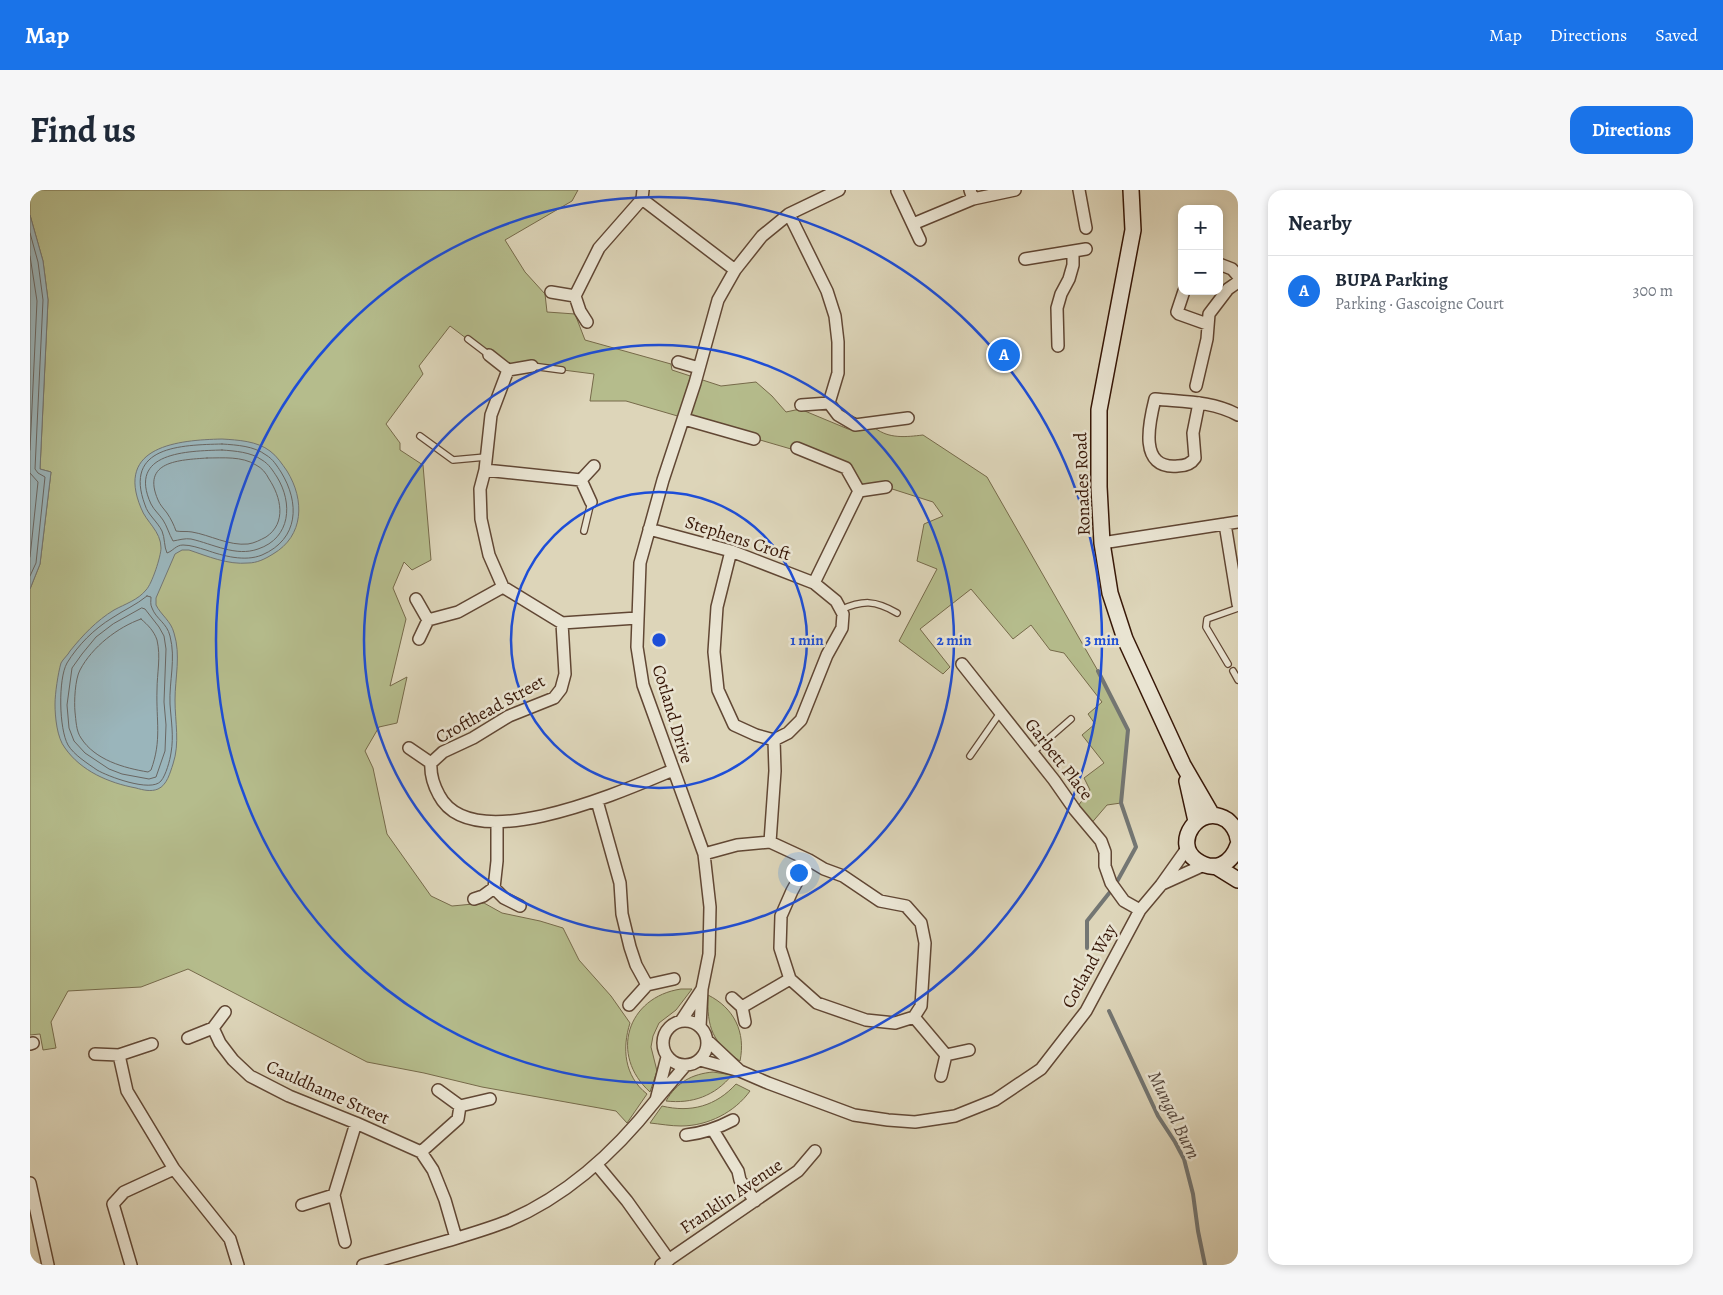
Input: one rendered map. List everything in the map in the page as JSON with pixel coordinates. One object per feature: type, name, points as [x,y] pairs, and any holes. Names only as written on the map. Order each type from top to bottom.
[{"type":"main road","name":"Ronades Road","points":[[1131,190],[1133,230],[1099,410],[1099,487],[1102,543],[1110,593],[1126,638],[1183,765],[1212,815]]},
{"type":"main road","name":"Ronades Road","points":[[1183,765],[1196,821]]},
{"type":"main road","points":[[1238,839],[1238,833],[1232,824],[1222,817],[1212,815],[1196,821],[1190,828],[1187,837],[1188,847],[1193,858],[1238,880]]},
{"type":"main road","points":[[1210,866],[1229,861],[1235,854],[1238,845]]},
{"type":"street","name":"Cotland Drive","points":[[700,1027],[702,990],[709,954],[710,916],[704,854],[642,685],[636,647],[640,563],[663,480],[695,383],[718,300],[734,270],[762,236],[789,214],[839,190]]},
{"type":"street","points":[[913,224],[972,194],[1015,190]]},
{"type":"street","points":[[1079,190],[1086,228]]},
{"type":"street","points":[[897,191],[920,240]]},
{"type":"street","points":[[587,322],[580,311],[575,296],[599,248],[643,194],[734,270]]},
{"type":"street","points":[[789,214],[827,291],[835,316],[838,342],[838,373],[829,403]]},
{"type":"street","points":[[1025,260],[1086,249]]},
{"type":"street","points":[[1058,346],[1057,308],[1061,294],[1069,279],[1073,264],[1073,252]]},
{"type":"street","points":[[1223,266],[1232,269],[1238,276]]},
{"type":"street","points":[[1196,386],[1207,339],[1210,314],[1228,288],[1238,282]]},
{"type":"street","points":[[551,292],[575,296]]},
{"type":"street","points":[[1183,295],[1177,312],[1208,324]]},
{"type":"street","points":[[489,355],[508,370],[532,366]]},
{"type":"street","points":[[678,362],[699,368]]},
{"type":"street","points":[[508,370],[491,416],[485,470],[480,489],[481,519],[490,555],[502,587],[562,623],[636,618]]},
{"type":"street","points":[[1199,403],[1192,433],[1194,458],[1192,462],[1181,466],[1166,467],[1157,461],[1150,451],[1148,436],[1155,399],[1199,403],[1218,405],[1238,415]]},
{"type":"street","points":[[801,405],[829,403]]},
{"type":"street","points":[[829,403],[838,414],[855,425],[908,418]]},
{"type":"street","points":[[684,419],[754,439]]},
{"type":"street","points":[[797,448],[846,468],[859,491]]},
{"type":"street","points":[[581,480],[594,466]]},
{"type":"street","points":[[485,470],[581,480]]},
{"type":"street","points":[[581,480],[591,502]]},
{"type":"street","points":[[859,491],[886,487]]},
{"type":"street","points":[[814,583],[859,491]]},
{"type":"street","points":[[1102,543],[1238,522]]},
{"type":"street","points":[[1225,524],[1238,606]]},
{"type":"street","name":"Stephens Croft","points":[[650,529],[731,550],[814,583],[836,601],[840,610]]},
{"type":"street","points":[[731,550],[718,607],[714,652],[718,690],[734,724],[756,735],[774,740],[788,732],[801,720],[827,654],[842,628],[842,614],[840,610]]},
{"type":"street","points":[[419,639],[428,620],[458,612],[502,587]]},
{"type":"street","points":[[416,599],[428,620]]},
{"type":"street","name":"Crofthead Street","points":[[562,623],[565,674],[561,689],[554,698],[509,716],[473,738],[443,752],[431,763],[430,773],[434,787],[442,802],[456,813],[480,820],[497,822],[540,816],[597,801],[673,770]]},
{"type":"street","name":"Garbett Place","points":[[962,664],[1101,841],[1105,852],[1105,866],[1112,883],[1124,901],[1140,910]]},
{"type":"street","points":[[770,842],[775,771],[774,740]]},
{"type":"street","name":"Crofthead Street","points":[[409,748],[431,763]]},
{"type":"street","points":[[597,801],[620,884],[622,914],[630,947],[636,965],[647,985]]},
{"type":"street","points":[[474,898],[483,896],[494,888],[497,861],[497,822]]},
{"type":"street","points":[[704,854],[737,846],[770,842],[810,860],[824,869],[844,876],[880,901],[906,906],[920,923],[925,943],[921,1006],[914,1017],[895,1023],[866,1020],[817,1003],[790,979],[780,948],[781,916],[792,891],[810,860]]},
{"type":"street","name":"Cotland Way","points":[[700,1060],[740,1071],[768,1084],[854,1115],[888,1120],[915,1122],[955,1116],[995,1100],[1041,1068],[1086,1011],[1140,910],[1161,885],[1188,847]]},
{"type":"street","name":"Cotland Way","points":[[1161,885],[1210,866]]},
{"type":"street","points":[[494,888],[504,898],[520,906]]},
{"type":"street","points":[[629,1005],[647,985],[674,979]]},
{"type":"street","points":[[742,1007],[790,979]]},
{"type":"street","name":"Cotland Drive","points":[[656,1100],[667,1057],[662,1045],[663,1039],[669,1027],[681,1021],[702,990]]},
{"type":"street","points":[[732,998],[742,1007],[746,1022]]},
{"type":"street","points":[[188,1038],[213,1028],[225,1012]]},
{"type":"street","points":[[914,1017],[946,1055]]},
{"type":"street","points":[[667,1057],[678,1065],[685,1066],[700,1060],[707,1047],[707,1040],[700,1027],[688,1021],[681,1021]]},
{"type":"street","name":"Cauldhame Street","points":[[213,1028],[224,1049],[250,1076],[289,1096],[422,1152]]},
{"type":"street","name":"Cotland Way","points":[[707,1040],[740,1071]]},
{"type":"street","points":[[95,1054],[119,1055],[152,1044]]},
{"type":"street","points":[[946,1055],[970,1050]]},
{"type":"street","points":[[119,1055],[127,1091],[174,1169],[230,1239],[238,1265]]},
{"type":"street","points":[[941,1076],[946,1055]]},
{"type":"street","points":[[363,1265],[483,1231],[535,1208],[576,1182],[597,1165],[635,1127],[685,1066]]},
{"type":"street","points":[[438,1090],[460,1106],[490,1099]]},
{"type":"street","points":[[456,1238],[445,1200],[433,1170],[422,1152],[458,1119],[460,1106]]},
{"type":"street","points":[[686,1135],[713,1130],[733,1120]]},
{"type":"street","points":[[344,1242],[334,1195],[356,1123]]},
{"type":"street","points":[[713,1130],[738,1171],[740,1180],[755,1201]]},
{"type":"street","name":"Franklin Avenue","points":[[665,1262],[798,1172],[815,1151]]},
{"type":"street","points":[[597,1165],[627,1201],[665,1262]]},
{"type":"street","points":[[131,1265],[113,1204],[124,1192],[174,1169]]},
{"type":"street","points":[[30,1183],[35,1232],[48,1265]]},
{"type":"street","points":[[302,1205],[334,1195]]},
{"type":"lane","points":[[468,339],[489,355]]},
{"type":"lane","points":[[532,366],[562,370]]},
{"type":"lane","points":[[420,436],[453,460],[486,457]]},
{"type":"lane","points":[[584,531],[591,502]]},
{"type":"lane","points":[[840,610],[858,602],[866,602],[880,604],[897,613]]},
{"type":"lane","points":[[1228,664],[1206,627],[1207,619],[1238,606]]},
{"type":"lane","points":[[1233,671],[1238,680]]},
{"type":"lane","points":[[970,756],[1000,713]]},
{"type":"lane","points":[[1032,753],[1071,719]]},
{"type":"green space","points":[[30,190],[578,190],[572,201],[505,240],[525,272],[545,294],[547,312],[575,314],[585,340],[671,364],[672,370],[721,386],[756,382],[786,412],[800,409],[848,429],[875,428],[892,436],[923,435],[987,477],[1098,671],[1128,730],[1121,803],[1107,805],[1089,826],[1075,810],[1090,790],[1084,778],[1104,763],[1082,735],[1095,724],[1088,714],[1102,702],[1064,653],[1050,650],[1031,625],[1013,639],[971,589],[920,629],[950,667],[943,674],[899,641],[937,569],[917,561],[924,524],[943,516],[933,502],[886,487],[859,491],[846,468],[791,449],[626,401],[590,401],[594,374],[532,366],[508,370],[450,326],[419,366],[423,374],[386,424],[400,443],[400,450],[423,465],[431,560],[412,570],[404,562],[393,588],[406,619],[390,686],[407,677],[397,723],[379,727],[365,751],[373,768],[387,834],[431,896],[452,906],[484,903],[502,913],[563,928],[579,960],[611,996],[630,1023],[626,1042],[629,1070],[639,1087],[647,1094],[627,1123],[616,1111],[482,1087],[367,1062],[188,969],[141,987],[68,991],[51,1022],[56,1048],[43,1050],[40,1034],[30,1035],[30,589],[40,564],[51,472],[40,469],[48,300],[43,261],[30,215]]},
{"type":"green space","points":[[681,989],[692,989],[676,1010],[659,1023],[653,1036],[651,1047],[657,1071],[650,1092],[637,1077],[630,1061],[628,1045],[630,1030],[637,1015],[648,1003],[662,994]]},
{"type":"green space","points":[[708,995],[725,1007],[736,1022],[741,1040],[740,1061],[723,1047],[713,1033],[710,1025]]},
{"type":"green space","points":[[713,1072],[732,1075],[718,1088],[702,1097],[676,1102],[666,1101],[670,1094],[686,1080]]},
{"type":"green space","points":[[736,1084],[750,1091],[737,1105],[720,1116],[691,1125],[677,1126],[650,1123],[662,1106],[683,1109],[702,1106],[720,1098]]},
{"type":"water","points":[[30,215],[43,261],[48,300],[40,469],[51,472],[40,564],[30,589]]},
{"type":"water","points":[[222,439],[259,445],[270,451],[277,458],[287,471],[297,494],[299,505],[296,527],[291,538],[283,546],[267,558],[255,562],[225,561],[189,550],[182,550],[175,554],[156,598],[156,605],[171,625],[176,641],[175,700],[177,740],[175,756],[168,778],[164,785],[158,789],[144,790],[126,786],[96,775],[79,763],[62,744],[55,715],[57,684],[61,663],[80,639],[107,614],[143,593],[153,576],[161,552],[159,537],[143,513],[135,487],[137,471],[144,459],[155,451],[170,445],[187,441]]},
{"type":"waterway","name":"Mungal Burn","points":[[1087,948],[1087,921],[1114,887],[1136,847],[1121,803],[1128,730],[1098,671]]},
{"type":"waterway","name":"Mungal Burn","points":[[1109,1011],[1158,1116],[1184,1159],[1193,1194],[1205,1265]]},
{"type":"place","name":"BUPA Parking","points":[[1004,355]]}]
